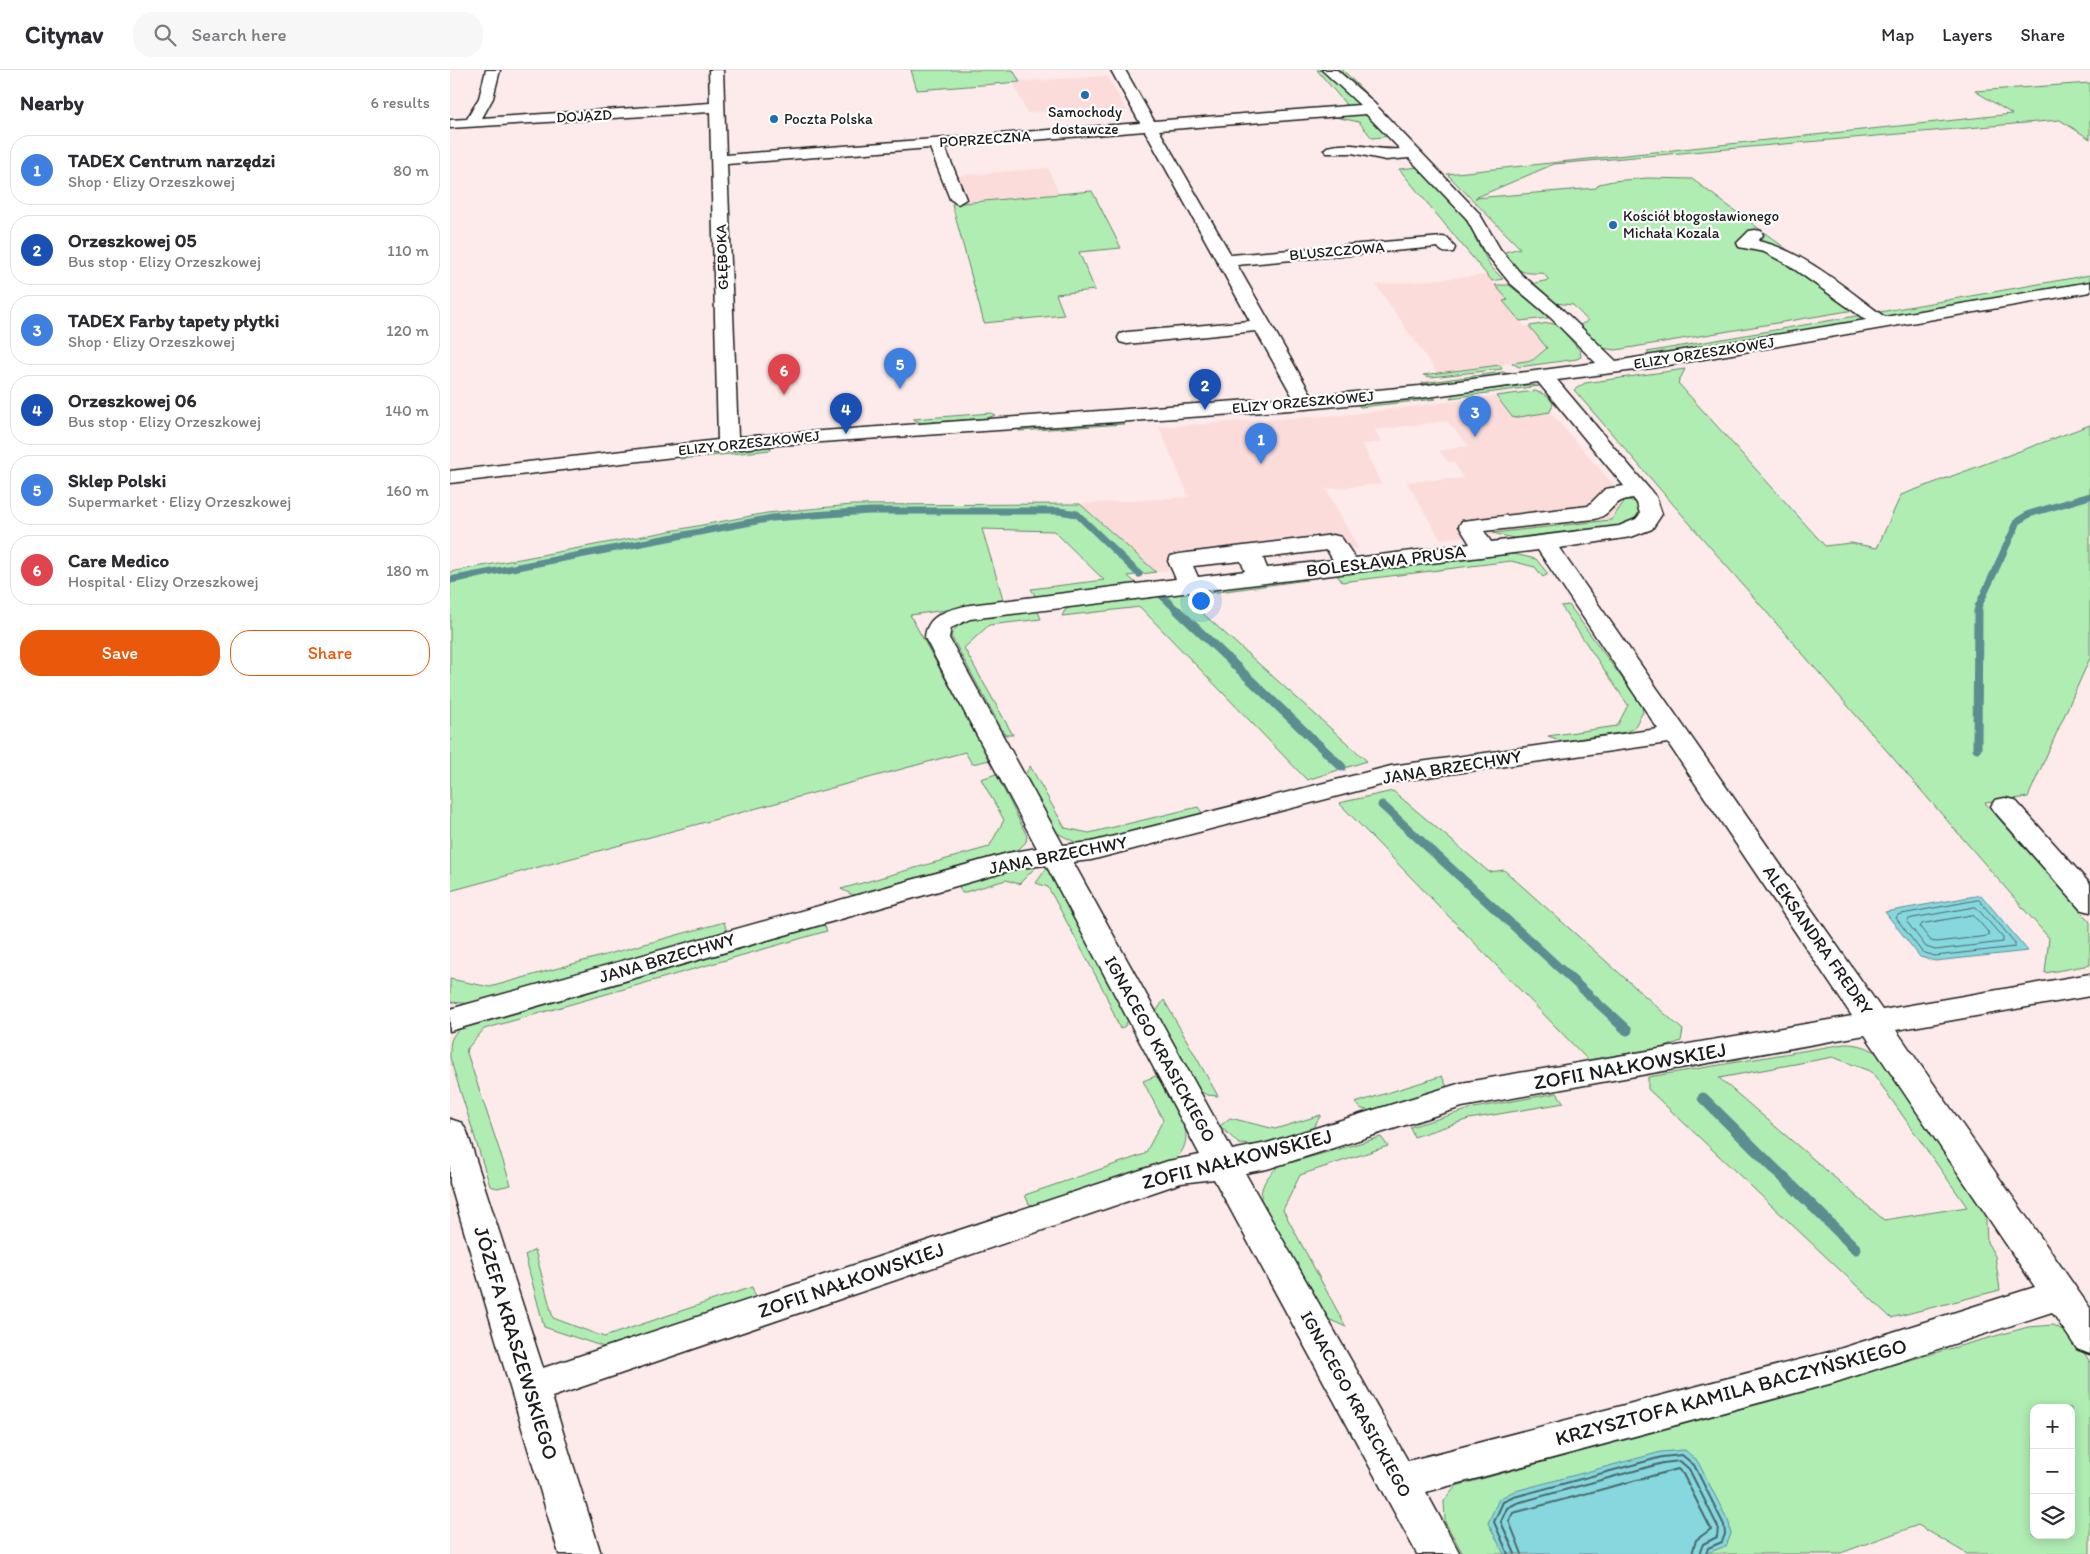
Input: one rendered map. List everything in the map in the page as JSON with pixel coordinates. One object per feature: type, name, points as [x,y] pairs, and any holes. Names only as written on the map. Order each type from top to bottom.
[{"type":"street","points":[[472,122],[486,98],[493,70]]},
{"type":"street","name":"GŁĘBOKA","points":[[716,70],[728,444]]},
{"type":"street","points":[[1118,70],[1306,403]]},
{"type":"street","points":[[1329,70],[1364,100],[1370,110],[1473,216],[1493,251],[1516,279],[1557,314],[1611,368]]},
{"type":"street","name":"DOJAZD","points":[[450,124],[717,107]]},
{"type":"street","name":"POPRZECZNA","points":[[719,160],[1370,110]]},
{"type":"street","points":[[936,142],[958,200]]},
{"type":"street","points":[[1332,150],[1352,148],[1380,154],[1412,153]]},
{"type":"street","points":[[1755,236],[1745,243],[1769,248],[1793,260],[1882,323]]},
{"type":"street","name":"BLUSZCZOWA","points":[[1226,261],[1442,242],[1447,248]]},
{"type":"street","name":"ELIZY ORZESZKOWEJ","points":[[450,477],[728,444],[908,429],[1306,403],[1544,377],[1611,368],[2090,287]]},
{"type":"street","points":[[1127,338],[1262,325]]},
{"type":"street","name":"BOLESŁAWA PRUSA","points":[[944,622],[957,614],[970,612],[1348,565],[1544,543],[1623,532],[1644,524],[1651,514],[1650,508],[1639,491],[1544,377]]},
{"type":"street","points":[[1484,549],[1470,526],[1595,512],[1613,494],[1639,491]]},
{"type":"street","points":[[1190,584],[1179,561],[1334,542],[1348,565]]},
{"type":"street","name":"ALEKSANDRA FREDRY","points":[[1544,543],[2090,1338]]},
{"type":"street","points":[[1249,553],[1259,576]]},
{"type":"street","name":"IGNACEGO KRASICKIEGO","points":[[944,622],[938,627],[937,638],[1223,1165],[1439,1554]]},
{"type":"street","name":"JANA BRZECHWY","points":[[450,1020],[1018,858],[1091,851],[1391,774],[1675,734]]},
{"type":"street","points":[[2005,806],[2090,902]]},
{"type":"street","name":"ZOFII NAŁKOWSKIEJ","points":[[530,1388],[1180,1170],[1223,1165],[1267,1156],[1462,1095],[2090,985]]},
{"type":"street","name":"JÓZEFA KRASZEWSKIEGO","points":[[450,1132],[580,1554]]},
{"type":"street","name":"KRZYSZTOFA KAMILA BACZYŃSKIEGO","points":[[1399,1481],[1833,1367],[2061,1294]]},
{"type":"shaded area","points":[[1107,76],[1127,111],[1086,114],[1083,109],[1027,113],[1013,82]]},
{"type":"shaded area","points":[[945,147],[956,176],[1048,168],[1059,194],[952,204],[932,149]]},
{"type":"shaded area","points":[[1487,275],[1509,301],[1504,302],[1524,326],[1529,326],[1548,347],[1533,360],[1438,374],[1376,285]]},
{"type":"shaded area","points":[[1496,396],[1513,418],[1550,412],[1626,499],[1611,520],[1440,539],[1407,482],[1463,478],[1454,462],[1448,462],[1439,451],[1469,446],[1447,421],[1375,430],[1382,442],[1362,444],[1381,484],[1326,489],[1358,548],[1156,572],[1080,504],[1189,497],[1159,427],[1355,414]]},
{"type":"green space","points":[[911,70],[1013,70],[1020,82],[917,90]]},
{"type":"green space","points":[[1317,70],[1343,70],[1378,106],[1349,108]]},
{"type":"green space","points":[[2090,83],[2090,139],[2060,120],[1554,164],[1475,198],[1596,188],[1599,184],[1613,181],[1647,178],[1692,179],[1866,308],[1616,350],[1594,347],[1576,327],[1588,321],[1573,305],[1555,303],[1535,286],[1535,283],[1549,280],[1543,273],[1524,272],[1512,265],[1502,255],[1505,252],[1520,248],[1447,174],[2012,114],[1975,91]]},
{"type":"green space","points":[[1368,115],[1392,136],[1372,138],[1359,122],[1330,116]]},
{"type":"green space","points":[[1420,167],[1471,224],[1475,238],[1491,267],[1503,279],[1492,281],[1399,169]]},
{"type":"green space","points":[[1092,191],[1121,248],[1079,252],[1095,290],[1056,294],[1064,315],[984,323],[952,204]]},
{"type":"green space","points":[[2090,275],[2090,282],[1882,319],[1874,313]]},
{"type":"green space","points":[[1495,285],[1509,285],[1549,316],[1548,318],[1520,321],[1503,301],[1508,300]]},
{"type":"green space","points":[[1862,315],[1870,320],[1652,356],[1647,352]]},
{"type":"green space","points":[[1549,323],[1558,325],[1580,351],[1581,357],[1519,367],[1512,363],[1533,360],[1547,348],[1529,326]]},
{"type":"green space","points":[[1500,365],[1502,369],[1431,377],[1423,375]]},
{"type":"green space","points":[[1685,369],[1678,383],[1825,546],[1851,543],[1877,548],[1901,495],[2090,425],[2090,658],[2028,797],[1985,803],[2090,922],[2090,965],[2045,973],[2049,938],[1574,390],[1585,383]]},
{"type":"green space","points":[[1503,372],[1508,374],[1506,376],[1429,385],[1422,383]]},
{"type":"green space","points":[[1527,385],[1539,386],[1450,398],[1454,394]]},
{"type":"green space","points":[[1535,391],[1550,399],[1553,404],[1550,412],[1513,418],[1496,396]]},
{"type":"green space","points":[[1429,397],[1436,399],[1360,407],[1358,404]]},
{"type":"green space","points":[[991,413],[995,415],[988,418],[921,423],[913,419]]},
{"type":"green space","points":[[1123,421],[1124,424],[1019,431],[1019,428]]},
{"type":"green space","points":[[770,447],[771,450],[680,459],[680,455]]},
{"type":"green space","points":[[1626,499],[1638,503],[1640,509],[1634,519],[1620,525],[1517,539],[1493,533],[1611,520]]},
{"type":"green space","points":[[1080,504],[1156,572],[1128,576],[1139,586],[1036,597],[1031,589],[1104,580],[1054,531],[982,529],[1004,602],[910,615],[990,760],[972,764],[965,752],[450,891],[450,572],[767,513],[852,505]]},
{"type":"green space","points":[[1514,554],[1536,559],[1548,574],[1543,577],[1535,567],[1511,561],[1342,582],[1336,574]]},
{"type":"green space","points":[[1304,577],[1307,580],[1203,594],[1207,599],[1190,602],[1367,761],[1307,780],[1140,607],[1062,616],[1065,610],[1075,605]]},
{"type":"green space","points":[[1569,605],[1642,706],[1643,712],[1634,728],[1626,732],[1562,741],[1548,736],[1617,726],[1628,705],[1561,606]]},
{"type":"green space","points":[[1037,609],[1041,619],[989,625],[964,648],[1013,735],[1005,735],[951,636],[956,628],[964,622],[975,618]]},
{"type":"green space","points":[[1030,766],[1065,828],[1089,833],[1198,807],[1203,814],[1093,843],[1077,843],[1057,833],[1025,775]]},
{"type":"green space","points":[[996,774],[1027,836],[1026,842],[1019,849],[853,895],[841,889],[989,847],[1004,820],[981,779]]},
{"type":"green space","points":[[1393,791],[1489,872],[1504,870],[1683,1030],[1681,1041],[1665,1047],[1588,1060],[1339,803]]},
{"type":"green space","points":[[1038,865],[1019,884],[1006,880],[962,893],[958,884],[1024,866]]},
{"type":"green space","points":[[1046,869],[1053,875],[1129,1018],[1125,1026],[1120,1029],[1105,993],[1048,887],[1036,883]]},
{"type":"green space","points":[[724,922],[727,932],[474,1004],[450,1002],[450,979],[490,987]]},
{"type":"green space","points":[[823,922],[827,931],[484,1029],[466,1050],[511,1185],[497,1188],[490,1186],[450,1058],[452,1038],[466,1024]]},
{"type":"green space","points":[[1164,1000],[1218,1096],[1207,1095],[1196,1089],[1155,1013]]},
{"type":"green space","points":[[1844,1044],[1860,1046],[1873,1051],[1882,1058],[1985,1203],[1987,1242],[1995,1256],[2000,1290],[1891,1318],[1648,1089],[1648,1077]],"holes":[[[1833,1057],[1872,1072],[1967,1207],[1884,1220],[1719,1078]]]},
{"type":"green space","points":[[1158,1075],[1177,1107],[1185,1129],[1186,1140],[1182,1150],[1174,1160],[1037,1206],[1029,1204],[1025,1195],[1145,1154],[1163,1120],[1143,1081]]},
{"type":"green space","points":[[1442,1076],[1448,1089],[1371,1111],[1362,1109],[1355,1103]]},
{"type":"green space","points":[[1557,1093],[1564,1103],[1469,1119],[1414,1137],[1410,1127],[1474,1108]]},
{"type":"green space","points":[[1321,1115],[1311,1131],[1255,1145],[1239,1144],[1220,1126],[1230,1118],[1275,1129]]},
{"type":"green space","points":[[1381,1137],[1388,1146],[1300,1175],[1283,1210],[1346,1327],[1326,1318],[1261,1202],[1262,1191],[1267,1178],[1279,1166]]},
{"type":"green space","points":[[535,1250],[553,1318],[604,1337],[752,1287],[756,1298],[604,1347],[544,1327],[525,1255]]},
{"type":"green space","points":[[2054,1325],[2074,1337],[2090,1362],[2090,1554],[1967,1554],[1918,1525],[1838,1554],[1463,1554],[1445,1522],[1444,1501],[1456,1486],[2028,1327]]},
{"type":"water","points":[[1981,895],[2028,951],[1935,961],[1920,957],[1885,912]]},
{"type":"water","points":[[1685,1450],[1698,1462],[1729,1523],[1731,1534],[1726,1546],[1705,1554],[1504,1554],[1488,1523],[1499,1499],[1512,1492],[1661,1452]]},
{"type":"waterway","points":[[1978,611],[1978,607],[2018,521],[2029,514],[2090,496]]},
{"type":"waterway","points":[[450,580],[772,518],[869,511],[1059,511],[1077,514],[1139,574]]},
{"type":"waterway","points":[[1161,595],[1179,612]]},
{"type":"waterway","points":[[1178,611],[1342,767]]},
{"type":"waterway","points":[[1977,748],[1978,611]]},
{"type":"waterway","points":[[1382,805],[1615,1019]]},
{"type":"waterway","points":[[1613,1017],[1627,1030]]},
{"type":"waterway","points":[[1703,1098],[1856,1249]]},
{"type":"place","name":"Samochody dostawcze","points":[[1085,95]]},
{"type":"place","name":"Poczta Polska","points":[[774,119]]},
{"type":"place","name":"Kościół błogosławionego Michała Kozala","points":[[1613,225]]},
{"type":"place","name":"Sklep Polski","points":[[900,389]]},
{"type":"place","name":"Care Medico","points":[[784,395]]},
{"type":"place","name":"Orzeszkowej 05","points":[[1205,410]]},
{"type":"place","name":"Orzeszkowej 06","points":[[846,434]]},
{"type":"place","name":"TADEX Farby tapety płytki","points":[[1475,437]]},
{"type":"place","name":"TADEX Centrum narzędzi","points":[[1261,464]]}]
